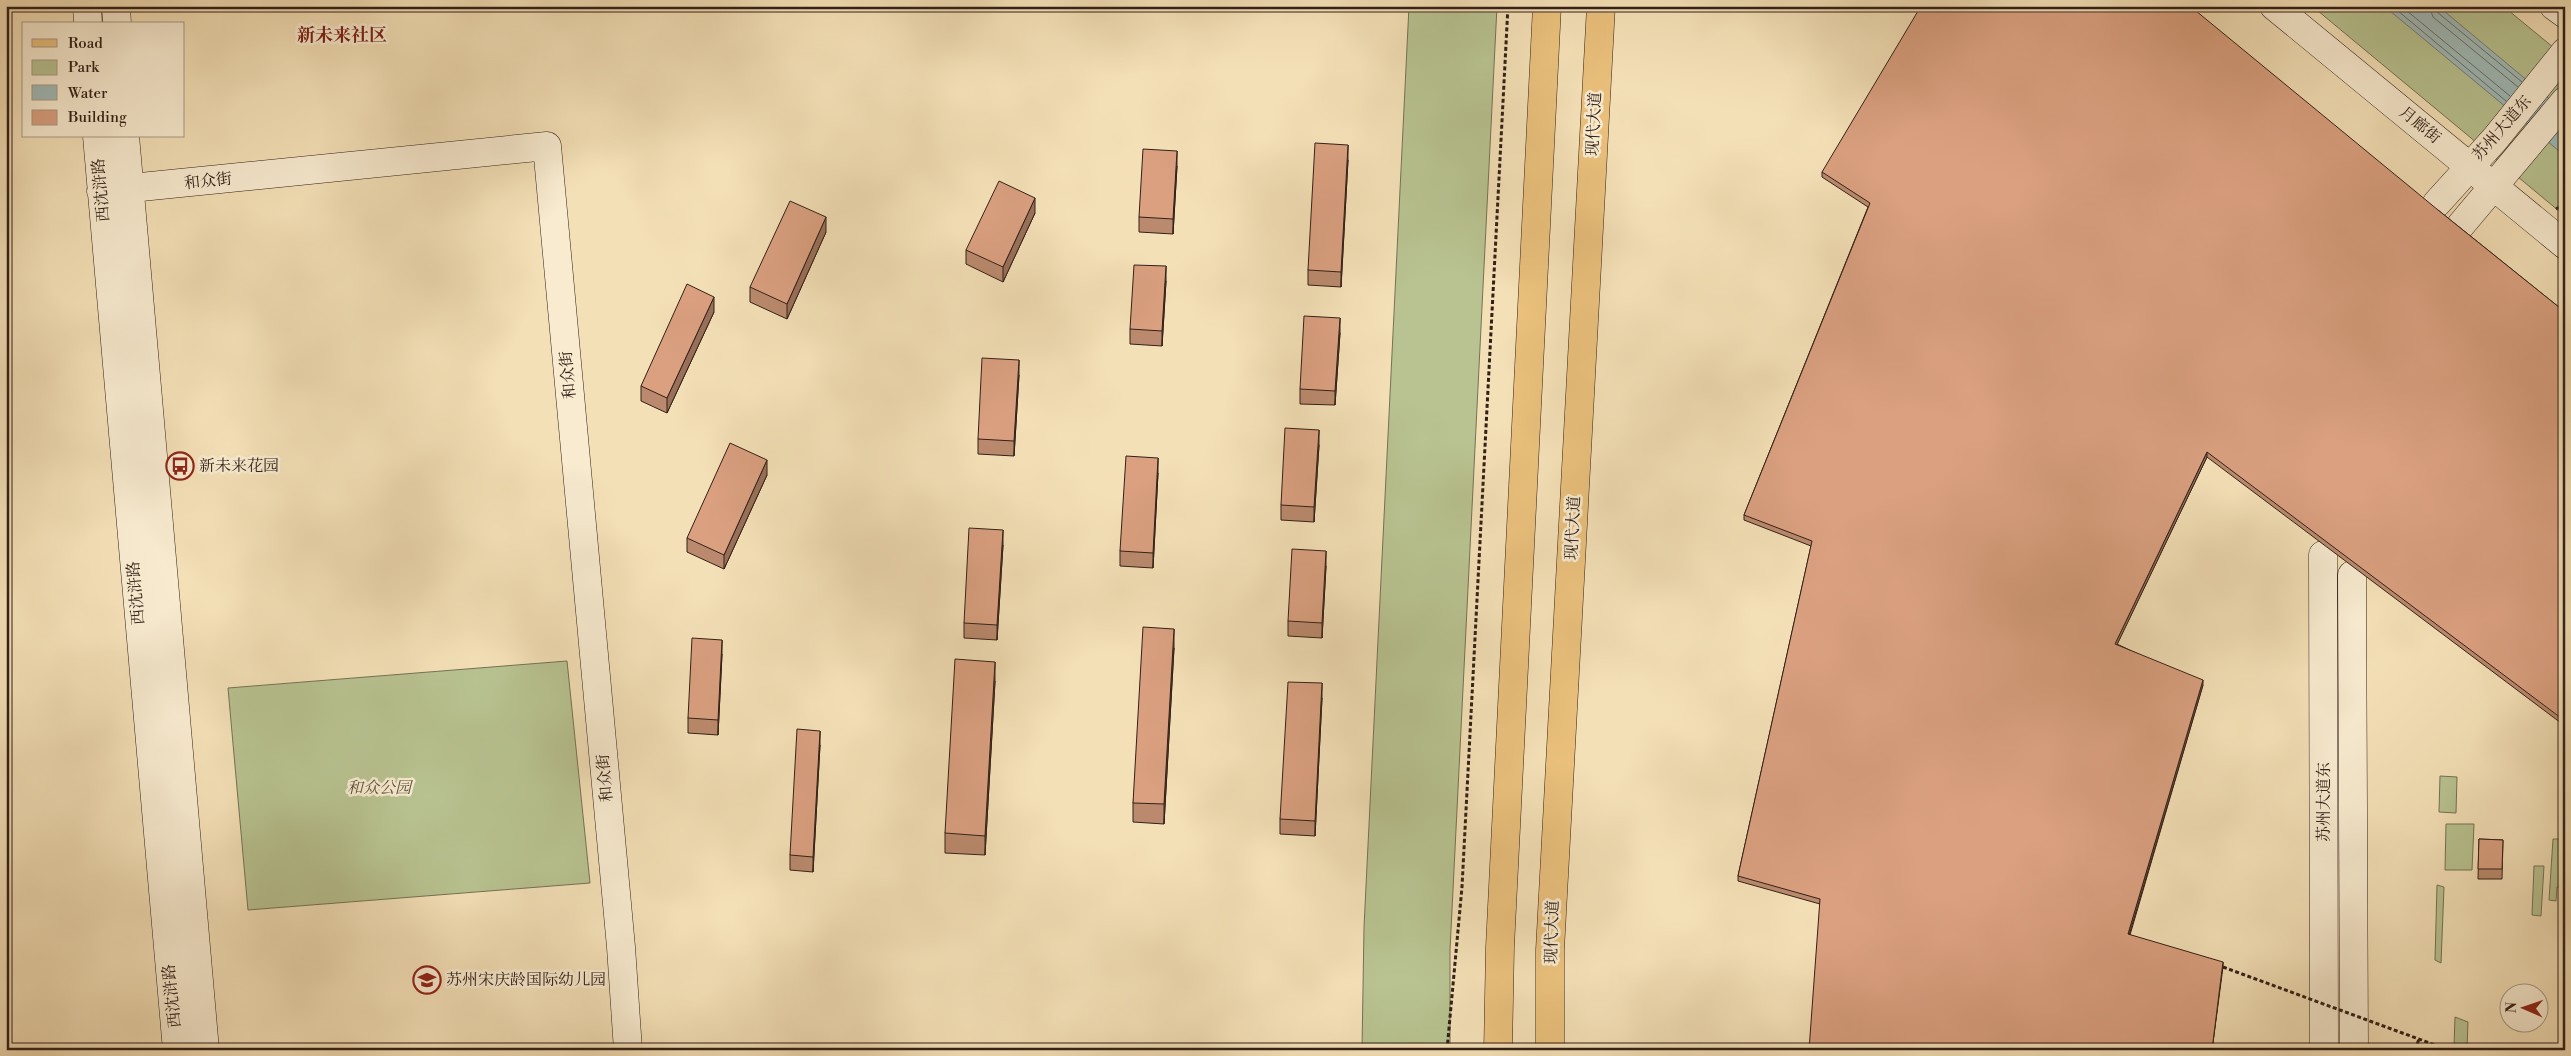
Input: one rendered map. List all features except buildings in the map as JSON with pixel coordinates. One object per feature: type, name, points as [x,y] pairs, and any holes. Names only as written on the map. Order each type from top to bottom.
[{"type":"main road","points":[[87,6],[88,22]]},
{"type":"main road","points":[[116,6],[117,22]]},
{"type":"main road","points":[[1498,1050],[1500,948],[1548,6]]},
{"type":"main road","name":"现代大道","points":[[1550,1050],[1550,950],[1600,6]]},
{"type":"main road","name":"月廊街","points":[[2274,6],[2470,165],[2565,245]]},
{"type":"main road","points":[[2554,6],[2565,14]]},
{"type":"main road","name":"苏州大道东","points":[[2437,203],[2494,139],[2558,61]]},
{"type":"main road","name":"苏州大道东","points":[[2461,225],[2565,102]]},
{"type":"main road","name":"西沈浒路","points":[[97,138],[177,1050]]},
{"type":"main road","name":"西沈浒路","points":[[125,138],[205,1050]]},
{"type":"main road","name":"和众街","points":[[101,191],[547,146],[619,927],[628,1050]]},
{"type":"main road","name":"苏州大道东","points":[[2323,555],[2324,1050]]},
{"type":"main road","name":"苏州大道东","points":[[2352,575],[2354,1050]]},
{"type":"path","points":[[1447,1050],[1462,887],[1508,6]]},
{"type":"path","points":[[2223,967],[2435,1045]]},
{"type":"path","points":[[2416,1050],[2419,1040]]},
{"type":"green space","points":[[1409,6],[1497,6],[1450,950],[1450,1050],[1362,1050],[1364,927]]},
{"type":"green space","points":[[2312,6],[2503,6],[2565,57],[2565,216]]},
{"type":"green space","name":"和众公园","points":[[567,661],[590,883],[248,910],[228,688]]},
{"type":"green space","points":[[2440,776],[2457,777],[2456,813],[2439,812]]},
{"type":"green space","points":[[2446,824],[2474,824],[2472,870],[2445,870]]},
{"type":"green space","points":[[2562,824],[2565,825],[2565,887],[2557,887],[2556,901],[2549,900],[2553,839],[2560,839]]},
{"type":"green space","points":[[2534,866],[2544,866],[2541,916],[2532,915]]},
{"type":"green space","points":[[2437,885],[2444,887],[2441,963],[2435,960]]},
{"type":"green space","points":[[2455,1017],[2468,1022],[2467,1050],[2454,1046]]},
{"type":"water","points":[[2384,6],[2438,6],[2565,112],[2565,156]]},
{"type":"place","name":"新未来花园","points":[[180,466]]},
{"type":"place","name":"苏州宋庆龄国际幼儿园","points":[[427,980]]},
{"type":"district","name":"新未来社区","points":[[342,35]]}]
